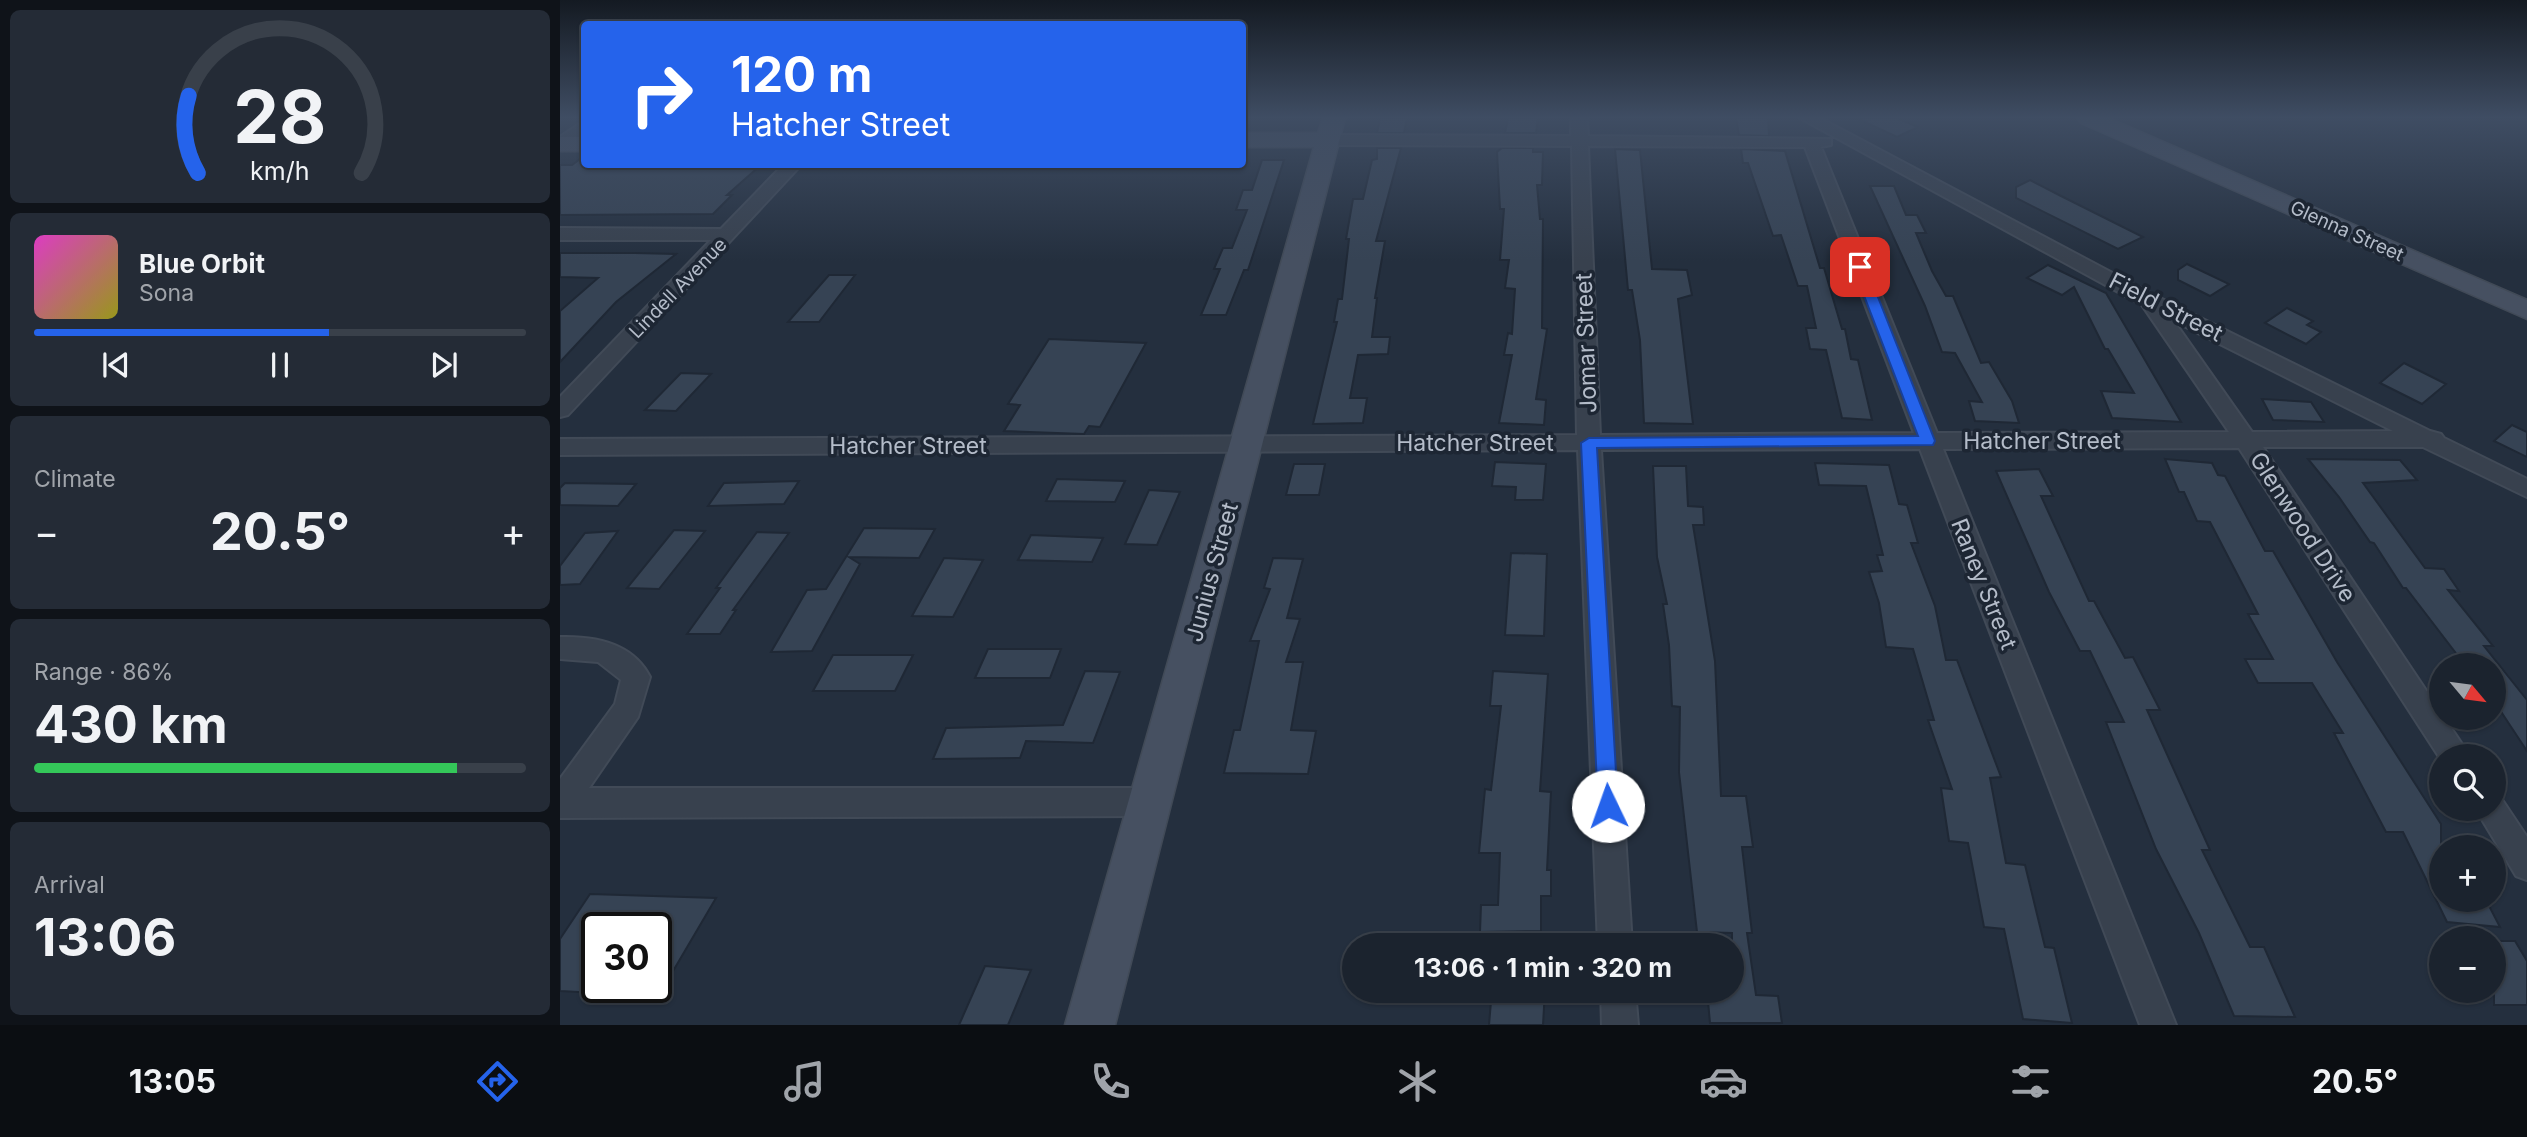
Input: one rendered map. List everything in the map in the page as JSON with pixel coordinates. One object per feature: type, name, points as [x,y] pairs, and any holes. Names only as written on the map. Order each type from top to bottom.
[{"type":"street","name":"Junius Street","points":[[1090,1025],[1322,166]]},
{"type":"street","name":"Jomar Street","points":[[1581,166],[1589,443],[1614,933]]},
{"type":"street","name":"Raney Street","points":[[1823,166],[1927,441],[2158,1025]]},
{"type":"street","name":"Field Street","points":[[1897,166],[2148,300],[2433,439],[2527,489]]},
{"type":"street","name":"Glenna Street","points":[[2199,166],[2527,310]]},
{"type":"street","name":"Lindell Avenue","points":[[560,410],[790,168]]},
{"type":"street","points":[[560,234],[728,235]]},
{"type":"street","name":"Glenwood Drive","points":[[2148,300],[2246,440],[2447,744]]},
{"type":"street","name":"Hatcher Street","points":[[560,447],[2433,439]]},
{"type":"street","points":[[560,648],[590,647],[622,659],[636,677],[628,708],[561,803]]},
{"type":"street","points":[[561,803],[1149,802]]},
{"type":"street","points":[[2498,821],[2527,865]]},
{"type":"street","points":[[1619,1003],[1620,1025]]},
{"type":"building","points":[[560,166],[757,168],[727,195],[732,195],[713,214],[560,215]]},
{"type":"building","points":[[1260,166],[1282,166],[1248,270],[1244,270],[1226,315],[1201,315],[1220,269],[1214,269],[1223,248],[1232,248],[1247,210],[1236,210],[1243,190],[1252,190]]},
{"type":"building","points":[[1371,166],[1396,166],[1376,241],[1385,241],[1375,298],[1372,337],[1390,337],[1388,354],[1358,355],[1350,398],[1367,398],[1363,423],[1313,424],[1337,322],[1334,322],[1338,299],[1342,299],[1349,239],[1346,239],[1353,199],[1363,199]]},
{"type":"building","points":[[1498,166],[1543,166],[1542,185],[1537,185],[1540,219],[1543,219],[1542,328],[1547,329],[1536,399],[1546,400],[1544,425],[1499,423],[1512,355],[1504,355],[1508,333],[1512,334],[1515,289],[1505,288],[1509,260],[1500,260],[1504,209],[1500,209]]},
{"type":"building","points":[[1617,166],[1642,166],[1652,269],[1687,270],[1692,295],[1678,299],[1693,424],[1644,423],[1640,340],[1632,290],[1628,290]]},
{"type":"building","points":[[1749,166],[1789,166],[1820,268],[1824,268],[1842,329],[1845,329],[1851,359],[1858,360],[1872,420],[1842,418],[1826,350],[1810,349],[1806,328],[1816,328],[1807,286],[1798,286],[1781,235],[1773,236]]},
{"type":"building","points":[[2030,180],[2143,237],[2118,249],[2016,198],[2016,187]]},
{"type":"building","points":[[1870,186],[1894,186],[1906,215],[1917,215],[1926,233],[1916,233],[1932,271],[1946,296],[1953,296],[1981,363],[1989,362],[2012,401],[2019,423],[1975,421],[1969,401],[1982,402],[1955,353],[1942,352],[1925,306]]},
{"type":"building","points":[[560,253],[676,254],[616,302],[560,362],[560,311],[598,278],[560,277]]},
{"type":"building","points":[[2187,264],[2229,284],[2210,296],[2178,280],[2178,270]]},
{"type":"building","points":[[2048,265],[2106,293],[2181,422],[2112,418],[2101,391],[2134,393],[2108,349],[2105,349],[2074,287],[2062,295],[2027,278]]},
{"type":"building","points":[[829,275],[855,275],[819,322],[788,322]]},
{"type":"building","points":[[2287,308],[2313,321],[2307,325],[2321,332],[2306,344],[2265,323]]},
{"type":"building","points":[[1049,339],[1146,343],[1100,427],[1089,426],[1084,434],[1004,431],[1020,405],[1008,404]]},
{"type":"building","points":[[2404,363],[2446,384],[2422,404],[2380,383]]},
{"type":"building","points":[[681,373],[711,374],[676,411],[645,410]]},
{"type":"building","points":[[2262,399],[2311,402],[2324,422],[2273,420]]},
{"type":"building","points":[[2512,425],[2527,432],[2527,457],[2494,441]]},
{"type":"building","points":[[2165,459],[2212,463],[2218,475],[2225,476],[2265,551],[2273,551],[2337,662],[2429,805],[2429,821],[2439,821],[2441,824],[2441,835],[2429,835],[2429,885],[2403,832],[2386,832],[2334,733],[2343,733],[2312,683],[2258,683],[2245,659],[2273,659],[2248,614],[2258,614],[2210,522],[2197,521],[2184,492],[2179,492]]},
{"type":"building","points":[[2308,459],[2400,460],[2417,480],[2363,483],[2425,568],[2444,569],[2459,591],[2448,590],[2493,646],[2484,646],[2490,653],[2456,653],[2406,588],[2403,588],[2374,543],[2370,542]]},
{"type":"building","points":[[1495,462],[1546,464],[1543,500],[1515,500],[1516,487],[1492,486]]},
{"type":"building","points":[[1815,463],[1889,465],[1899,504],[1907,505],[1918,543],[1911,543],[1935,606],[1946,660],[1957,660],[2001,777],[1990,778],[2006,863],[2025,865],[2045,947],[2054,948],[2072,1023],[2023,1019],[2004,929],[1984,927],[1968,843],[1949,841],[1941,788],[1952,789],[1928,720],[1934,720],[1913,649],[1886,647],[1879,603],[1869,572],[1882,571],[1877,555],[1883,555],[1866,486],[1819,485]]},
{"type":"building","points":[[1294,464],[1325,464],[1319,495],[1286,495]]},
{"type":"building","points":[[1653,466],[1686,466],[1688,506],[1703,507],[1704,525],[1693,525],[1715,661],[1721,796],[1746,796],[1753,847],[1742,847],[1752,933],[1747,933],[1756,995],[1778,996],[1782,1023],[1710,1023],[1708,1003],[1744,1003],[1744,933],[1697,932],[1679,772],[1680,707],[1672,706],[1669,645],[1663,604],[1667,604],[1657,557]]},
{"type":"building","points":[[2039,469],[2053,496],[2041,496],[2089,601],[2094,601],[2125,658],[2133,657],[2160,710],[2147,710],[2210,850],[2202,850],[2250,947],[2264,947],[2295,1017],[2234,1016],[2199,933],[2156,849],[2106,722],[2124,722],[2090,651],[2080,651],[2049,592],[1996,471]]},
{"type":"building","points":[[1057,479],[1125,481],[1115,502],[1046,501]]},
{"type":"building","points":[[799,481],[784,504],[708,506],[724,483]]},
{"type":"building","points":[[565,483],[636,484],[618,506],[560,505],[560,488]]},
{"type":"building","points":[[1149,490],[1180,492],[1157,545],[1125,544]]},
{"type":"building","points":[[864,528],[935,529],[919,558],[849,557],[860,564],[812,651],[771,652],[807,590],[826,589]]},
{"type":"building","points":[[674,530],[705,531],[659,589],[627,588]]},
{"type":"building","points":[[618,531],[580,584],[560,585],[560,566],[585,533]]},
{"type":"building","points":[[757,532],[789,533],[733,610],[736,610],[720,634],[687,634],[720,588],[716,588]]},
{"type":"building","points":[[1031,535],[1103,538],[1092,562],[1018,560]]},
{"type":"building","points":[[1511,553],[1547,554],[1544,636],[1505,635]]},
{"type":"building","points":[[944,558],[983,560],[953,617],[912,616]]},
{"type":"building","points":[[1273,558],[1303,559],[1287,618],[1300,619],[1286,662],[1303,662],[1291,730],[1316,731],[1308,774],[1224,773],[1234,730],[1240,730],[1259,641],[1250,641],[1270,589],[1264,588]]},
{"type":"building","points":[[988,649],[1061,649],[1050,678],[975,678]]},
{"type":"building","points":[[833,655],[913,655],[895,691],[813,691]]},
{"type":"building","points":[[1085,671],[1120,672],[1093,743],[1026,741],[1020,758],[933,759],[946,728],[1063,725]]},
{"type":"building","points":[[1493,671],[1548,674],[1540,791],[1551,792],[1547,870],[1551,870],[1551,896],[1541,896],[1541,931],[1480,932],[1481,905],[1498,905],[1500,853],[1479,853],[1485,789],[1491,790],[1501,706],[1490,706]]},
{"type":"building","points":[[2506,674],[2527,700],[2527,751],[2506,719]]},
{"type":"building","points":[[590,894],[716,898],[672,973],[672,912],[581,912],[581,992],[560,991],[560,939]]},
{"type":"building","points":[[2442,912],[2492,912],[2499,926],[2489,926],[2447,922]]},
{"type":"building","points":[[2506,941],[2515,941],[2527,961],[2527,1005],[2494,1005],[2506,1003]]},
{"type":"building","points":[[985,966],[1031,970],[1008,1025],[959,1025]]},
{"type":"building","points":[[1491,1003],[1544,1003],[1543,1025],[1489,1025]]},
{"type":"route","points":[[1608,806],[1589,443],[1927,441],[1860,267]]}]
